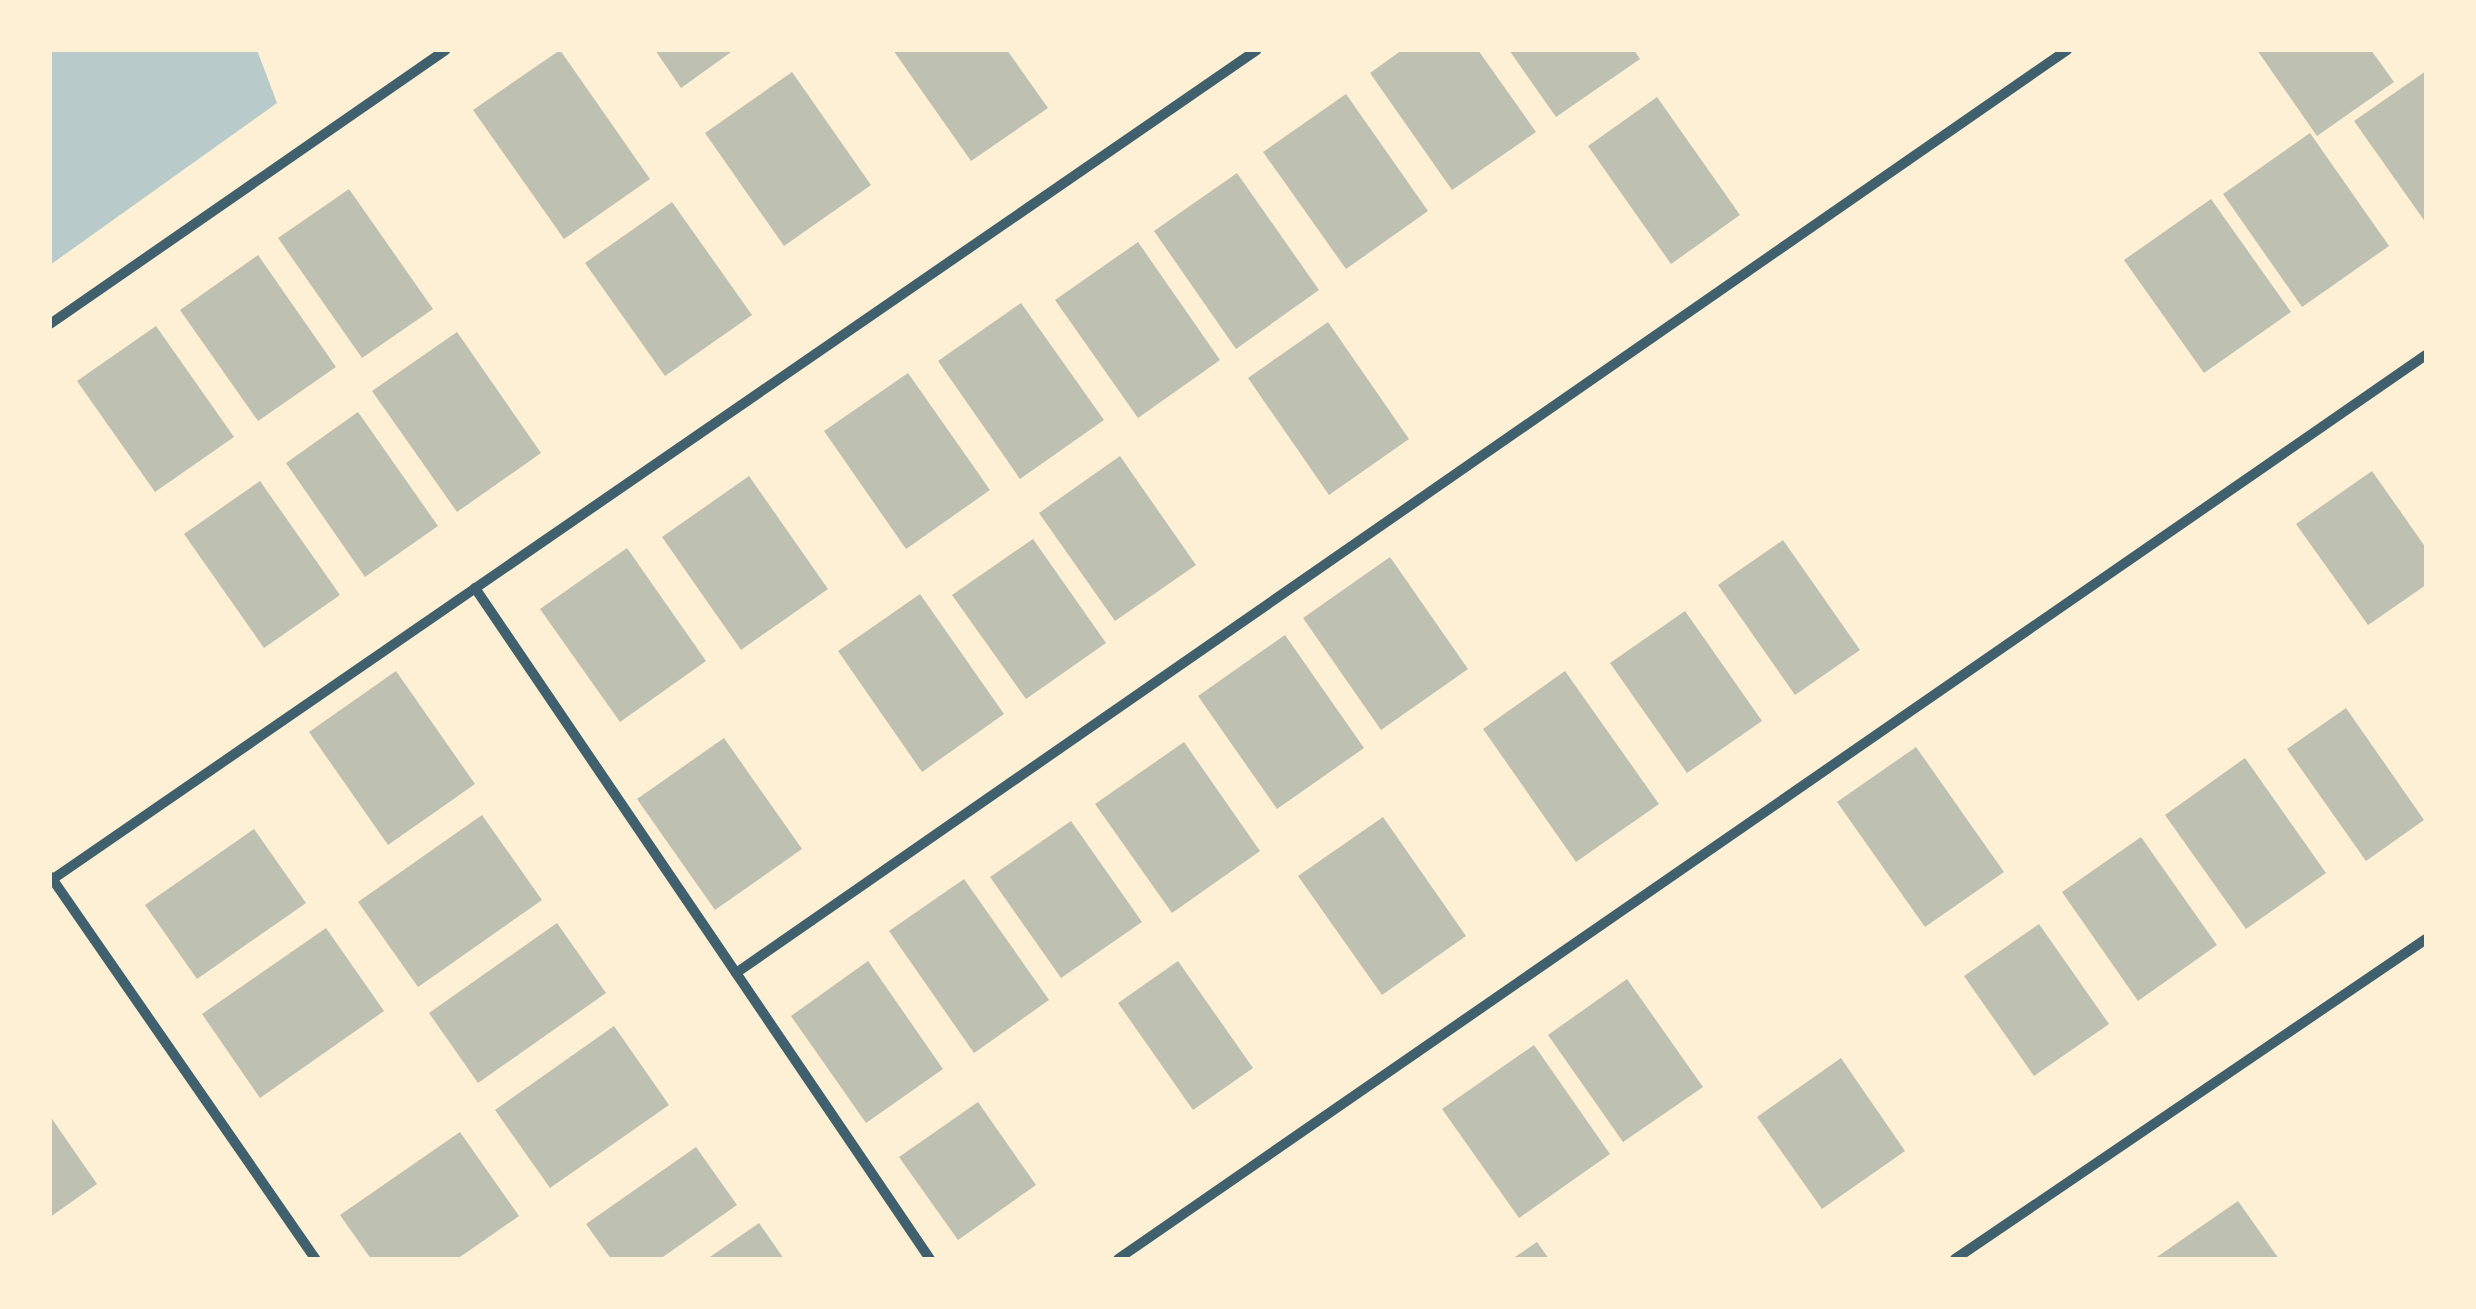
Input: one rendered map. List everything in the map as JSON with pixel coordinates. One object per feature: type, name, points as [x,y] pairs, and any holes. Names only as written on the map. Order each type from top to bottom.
[{"type":"street","points":[[50,324],[445,50]]},
{"type":"street","points":[[316,1259],[51,879],[1257,50]]},
{"type":"street","points":[[736,973],[2067,50]]},
{"type":"street","points":[[1118,1259],[2426,355]]},
{"type":"street","points":[[476,588],[930,1259]]},
{"type":"street","points":[[1955,1259],[2426,940]]},
{"type":"shaded area","points":[[50,50],[257,50],[277,103],[50,265]]},
{"type":"building","points":[[560,50],[650,179],[564,239],[473,110]]},
{"type":"building","points":[[655,50],[734,50],[681,88]]},
{"type":"building","points":[[893,50],[1007,50],[1048,108],[971,161]]},
{"type":"building","points":[[1402,50],[1478,50],[1536,132],[1452,190],[1370,73]]},
{"type":"building","points":[[1509,50],[1634,50],[1640,59],[1556,117]]},
{"type":"building","points":[[2257,50],[2371,50],[2394,82],[2317,136]]},
{"type":"building","points":[[2426,71],[2426,223],[2354,121]]},
{"type":"building","points":[[792,72],[871,185],[784,246],[705,133]]},
{"type":"building","points":[[1346,94],[1428,211],[1346,269],[1263,152]]},
{"type":"building","points":[[1657,97],[1740,215],[1671,264],[1588,146]]},
{"type":"building","points":[[2310,133],[2389,246],[2302,307],[2223,194]]},
{"type":"building","points":[[1237,173],[1319,290],[1236,349],[1154,231]]},
{"type":"building","points":[[349,189],[433,309],[362,358],[278,238]]},
{"type":"building","points":[[2211,199],[2291,312],[2204,373],[2124,260]]},
{"type":"building","points":[[672,202],[752,315],[665,376],[585,263]]},
{"type":"building","points":[[1138,242],[1220,360],[1138,418],[1055,300]]},
{"type":"building","points":[[258,255],[336,367],[258,421],[180,310]]},
{"type":"building","points":[[1021,303],[1104,420],[1020,479],[938,361]]},
{"type":"building","points":[[1328,322],[1409,439],[1329,495],[1248,378]]},
{"type":"building","points":[[156,326],[234,437],[155,492],[77,381]]},
{"type":"building","points":[[457,332],[541,453],[457,512],[372,391]]},
{"type":"building","points":[[908,373],[990,490],[906,549],[824,431]]},
{"type":"building","points":[[358,412],[438,526],[365,577],[286,463]]},
{"type":"building","points":[[1120,456],[1196,565],[1115,621],[1039,513]]},
{"type":"building","points":[[2372,471],[2426,548],[2426,585],[2368,625],[2296,524]]},
{"type":"building","points":[[749,476],[828,589],[741,650],[662,537]]},
{"type":"building","points":[[260,481],[340,595],[264,648],[184,534]]},
{"type":"building","points":[[1033,539],[1106,643],[1026,699],[952,595]]},
{"type":"building","points":[[1783,540],[1860,650],[1795,695],[1718,585]]},
{"type":"building","points":[[627,548],[706,661],[620,722],[540,609]]},
{"type":"building","points":[[1390,557],[1468,669],[1381,730],[1303,618]]},
{"type":"building","points":[[920,594],[1004,714],[922,772],[838,651]]},
{"type":"building","points":[[1685,611],[1762,721],[1687,773],[1610,663]]},
{"type":"building","points":[[1285,635],[1364,748],[1277,809],[1198,696]]},
{"type":"building","points":[[396,671],[475,784],[388,845],[309,732]]},
{"type":"building","points":[[1565,671],[1659,804],[1576,862],[1483,729]]},
{"type":"building","points":[[2346,708],[2424,820],[2366,861],[2287,749]]},
{"type":"building","points":[[724,738],[802,849],[715,910],[637,799]]},
{"type":"building","points":[[1184,742],[1260,851],[1172,913],[1095,804]]},
{"type":"building","points":[[1916,747],[2004,872],[1925,927],[1837,802]]},
{"type":"building","points":[[2245,758],[2326,873],[2246,929],[2165,815]]},
{"type":"building","points":[[482,815],[542,900],[418,987],[358,902]]},
{"type":"building","points":[[1383,817],[1466,936],[1382,995],[1298,876]]},
{"type":"building","points":[[1071,821],[1142,922],[1061,978],[990,877]]},
{"type":"building","points":[[254,829],[306,903],[197,979],[145,905]]},
{"type":"building","points":[[2141,837],[2217,945],[2138,1001],[2062,892]]},
{"type":"building","points":[[964,879],[1049,1000],[974,1053],[889,931]]},
{"type":"building","points":[[557,923],[606,993],[478,1083],[429,1013]]},
{"type":"building","points":[[2039,924],[2109,1024],[2034,1076],[1964,976]]},
{"type":"building","points":[[326,928],[384,1011],[260,1098],[202,1014]]},
{"type":"building","points":[[868,961],[943,1069],[866,1123],[791,1016]]},
{"type":"building","points":[[1178,961],[1253,1068],[1193,1110],[1118,1003]]},
{"type":"building","points":[[1627,979],[1703,1087],[1623,1142],[1548,1035]]},
{"type":"building","points":[[614,1026],[669,1105],[550,1188],[495,1110]]},
{"type":"building","points":[[1534,1045],[1610,1154],[1519,1218],[1442,1109]]},
{"type":"building","points":[[1841,1058],[1905,1151],[1822,1209],[1757,1117]]},
{"type":"building","points":[[978,1102],[1036,1185],[958,1240],[899,1157]]},
{"type":"building","points":[[50,1116],[97,1184],[50,1217]]},
{"type":"building","points":[[460,1132],[519,1216],[457,1259],[371,1259],[340,1215]]},
{"type":"building","points":[[696,1147],[737,1205],[660,1259],[611,1259],[586,1224]]},
{"type":"building","points":[[2238,1201],[2279,1259],[2154,1259]]},
{"type":"building","points":[[759,1223],[784,1259],[707,1259]]},
{"type":"building","points":[[1537,1242],[1549,1259],[1512,1259]]}]
